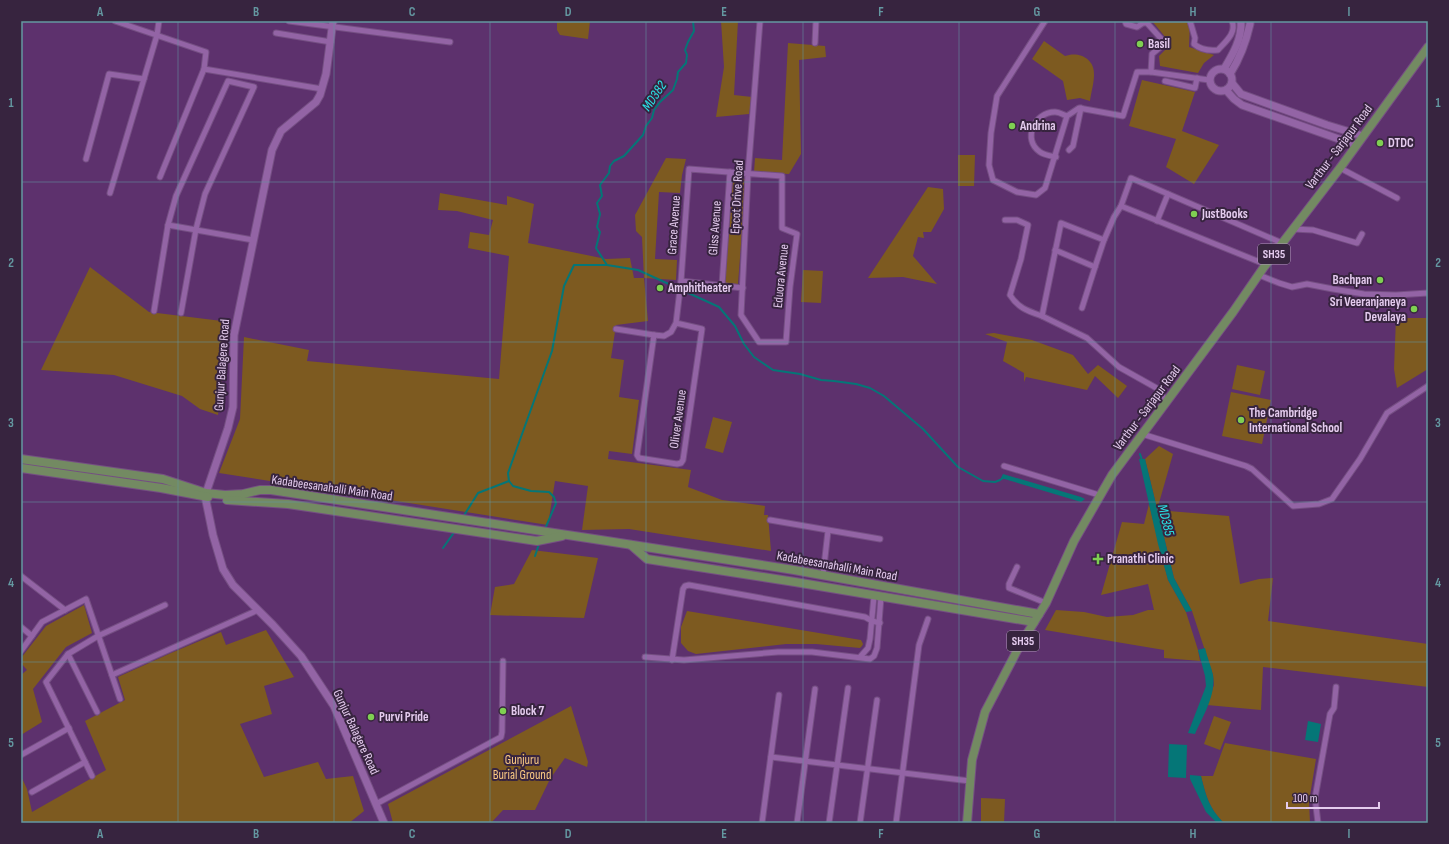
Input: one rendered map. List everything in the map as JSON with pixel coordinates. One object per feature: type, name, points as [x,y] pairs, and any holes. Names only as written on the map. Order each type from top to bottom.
[{"type":"main road","name":"Varthur - Sarjapur Road","points":[[967,823],[973,752],[985,712],[1001,680],[1046,603],[1074,541],[1099,495],[1282,243],[1340,168],[1428,47]]},
{"type":"main road","name":"Kadabeesanahalli Main Road","points":[[21,459],[163,479],[227,500],[288,504],[537,542],[570,535]]},
{"type":"main road","name":"Kadabeesanahalli Main Road","points":[[21,468],[205,494],[230,495],[260,490],[271,490],[631,544],[823,575],[1039,614]]},
{"type":"main road","name":"Kadabeesanahalli Main Road","points":[[631,544],[647,558],[1034,622]]},
{"type":"street","points":[[115,21],[126,23],[206,52],[204,70],[160,177]]},
{"type":"street","points":[[110,193],[160,21]]},
{"type":"street","points":[[289,21],[333,24],[450,42]]},
{"type":"street","name":"Epcot Drive Road","points":[[760,21],[748,174],[741,315],[759,342],[786,342]]},
{"type":"street","points":[[815,44],[816,21]]},
{"type":"street","points":[[1045,21],[997,96],[991,133],[989,165],[993,180],[1017,192],[1036,195],[1045,188],[1056,157],[1067,116],[1079,108],[1123,116],[1137,72],[1152,72],[1209,80]]},
{"type":"street","points":[[1125,21],[1126,24],[1137,27],[1143,23],[1147,23],[1165,43],[1152,54],[1152,72]]},
{"type":"street","points":[[1190,21],[1195,38],[1194,44],[1198,48],[1210,51],[1218,50],[1232,33],[1234,26],[1232,21]]},
{"type":"street","points":[[1240,21],[1241,29],[1227,71],[1232,83],[1241,94],[1362,136]]},
{"type":"street","points":[[1227,71],[1239,60],[1246,42],[1250,21]]},
{"type":"street","name":"Gunjur Balagere Road","points":[[333,24],[326,74],[320,95],[316,102],[281,131],[272,150],[234,335],[233,408],[228,428],[205,494],[213,535],[223,568],[233,585],[301,656],[334,706],[384,823]]},
{"type":"street","points":[[276,33],[331,42]]},
{"type":"street","points":[[1227,71],[1218,69],[1213,72],[1209,80],[1211,86],[1216,90],[1222,91],[1226,90],[1232,83]]},
{"type":"street","points":[[204,70],[322,89]]},
{"type":"street","points":[[86,159],[109,74],[144,79]]},
{"type":"street","points":[[1164,81],[1195,88],[1197,78]]},
{"type":"street","points":[[154,311],[168,225],[176,196],[228,81],[254,87],[205,194],[196,229],[181,313]]},
{"type":"street","points":[[1226,90],[1242,105],[1356,145]]},
{"type":"street","points":[[1069,150],[1073,146],[1081,108]]},
{"type":"street","points":[[1056,157],[1041,153],[1034,146],[1031,136],[1032,128],[1037,120],[1046,114],[1056,112],[1067,116]]},
{"type":"street","points":[[1323,134],[1327,125]]},
{"type":"street","points":[[1340,168],[1397,198]]},
{"type":"street","name":"Grace Avenue","points":[[676,323],[681,281],[689,169],[730,172]]},
{"type":"street","points":[[730,172],[748,174]]},
{"type":"street","name":"Gliss Avenue","points":[[722,285],[730,172]]},
{"type":"street","name":"Eduora Avenue","points":[[748,174],[782,176],[782,228],[797,234],[790,287],[786,342]]},
{"type":"street","points":[[1082,308],[1094,267],[1104,240],[1114,217],[1121,206],[1131,178],[1282,243]]},
{"type":"street","points":[[1157,221],[1168,194]]},
{"type":"street","points":[[1121,206],[1267,265]]},
{"type":"street","points":[[1005,220],[1017,220],[1028,225],[1021,259],[1010,295],[1014,302],[1022,309],[1042,316],[1087,338],[1119,367],[1160,390],[1166,402]]},
{"type":"street","points":[[1042,316],[1061,223],[1104,240]]},
{"type":"street","points":[[168,225],[253,240]]},
{"type":"street","points":[[1293,229],[1313,230],[1357,243],[1362,234]]},
{"type":"street","points":[[1055,250],[1094,267]]},
{"type":"street","points":[[1259,275],[1292,287],[1307,284],[1333,290],[1364,294],[1396,295],[1428,293]]},
{"type":"street","points":[[681,281],[742,288]]},
{"type":"street","points":[[616,329],[664,336],[671,332],[676,323]]},
{"type":"street","name":"Oliver Avenue","points":[[654,334],[636,455],[639,458],[677,464],[681,463],[683,460],[702,329],[676,323]]},
{"type":"street","points":[[1142,434],[1246,466],[1252,469],[1293,506],[1319,504],[1332,499],[1360,459],[1387,413],[1428,386]]},
{"type":"street","points":[[1004,466],[1099,495]]},
{"type":"street","points":[[770,520],[880,539]]},
{"type":"street","points":[[823,575],[828,531]]},
{"type":"street","points":[[1017,567],[1009,584],[1009,588],[1046,603]]},
{"type":"street","points":[[21,576],[65,610]]},
{"type":"street","points":[[672,660],[683,588],[685,586],[865,617],[872,622],[880,623]]},
{"type":"street","points":[[860,657],[868,648],[878,596]]},
{"type":"street","points":[[645,657],[684,660],[778,652],[812,652],[870,659],[874,656],[877,648],[880,623],[878,596]]},
{"type":"street","points":[[21,651],[42,622],[86,599],[120,699]]},
{"type":"street","points":[[92,776],[46,682],[68,654],[98,636],[165,605]]},
{"type":"street","points":[[112,675],[258,610]]},
{"type":"street","points":[[896,823],[919,645],[928,619]]},
{"type":"street","points":[[21,627],[32,636]]},
{"type":"street","points":[[68,654],[97,712]]},
{"type":"street","points":[[376,804],[501,737],[503,661]]},
{"type":"street","points":[[1318,823],[1316,798],[1330,714],[1334,708],[1336,687]]},
{"type":"street","points":[[829,823],[848,688]]},
{"type":"street","points":[[797,823],[815,689]]},
{"type":"street","points":[[762,823],[779,695]]},
{"type":"street","points":[[860,823],[877,700]]},
{"type":"street","points":[[21,755],[69,728]]},
{"type":"street","points":[[771,757],[970,782]]},
{"type":"street","points":[[32,792],[85,762]]},
{"type":"green space","points":[[557,21],[590,21],[588,39],[560,35],[557,30]]},
{"type":"green space","points":[[721,21],[738,21],[734,95],[752,97],[749,114],[716,117],[724,67]]},
{"type":"green space","points":[[1152,21],[1190,21],[1189,47],[1214,55],[1204,63],[1198,73],[1160,66],[1159,56],[1171,44]]},
{"type":"green space","points":[[1044,41],[1065,56],[1075,54],[1089,60],[1094,69],[1094,81],[1090,101],[1080,98],[1067,100],[1063,81],[1032,59]]},
{"type":"green space","points":[[788,43],[825,46],[826,57],[799,60],[801,154],[789,174],[754,172],[755,158],[782,160]]},
{"type":"green space","points":[[1142,80],[1195,92],[1182,131],[1219,145],[1194,184],[1166,167],[1176,139],[1129,126]]},
{"type":"green space","points":[[958,155],[975,155],[974,186],[958,186]]},
{"type":"green space","points":[[666,158],[686,159],[680,193],[659,192],[655,259],[677,260],[676,280],[644,278],[642,237],[636,231],[635,215]]},
{"type":"green space","points":[[733,178],[746,179],[738,284],[725,283]]},
{"type":"green space","points":[[928,187],[943,189],[944,209],[931,232],[923,232],[924,238],[918,237],[913,256],[937,284],[903,277],[868,278]]},
{"type":"green space","points":[[440,193],[507,205],[507,196],[534,204],[528,243],[606,259],[630,258],[634,278],[644,278],[648,321],[616,325],[611,358],[624,360],[619,397],[639,400],[632,454],[609,451],[608,459],[691,470],[688,487],[722,500],[765,506],[764,515],[768,515],[771,551],[629,529],[582,530],[588,486],[555,481],[548,525],[219,473],[240,419],[244,337],[309,350],[307,361],[499,379],[509,256],[468,248],[470,232],[489,235],[493,220],[457,211],[438,210]]},
{"type":"green space","points":[[90,267],[149,312],[230,322],[226,336],[218,415],[200,409],[182,396],[114,375],[41,370]]},
{"type":"green space","points":[[803,270],[823,271],[821,303],[801,302]]},
{"type":"green space","points":[[1396,318],[1428,318],[1428,369],[1397,388],[1394,369]]},
{"type":"green space","points":[[994,333],[1032,340],[1073,355],[1088,374],[1098,365],[1127,386],[1118,398],[1095,376],[1087,390],[1026,377],[1024,382],[1024,373],[1003,361],[1007,342],[985,334]]},
{"type":"green space","points":[[1237,365],[1265,371],[1260,395],[1232,389]]},
{"type":"green space","points":[[1231,392],[1271,400],[1262,444],[1222,436]]},
{"type":"green space","points":[[713,417],[732,422],[723,453],[705,448]]},
{"type":"green space","points":[[1159,446],[1173,454],[1157,509],[1145,459]]},
{"type":"green space","points":[[1149,504],[1168,580],[1186,612],[1200,661],[1164,658],[1164,650],[1045,630],[1056,610],[1084,612],[1107,617],[1133,615],[1148,610],[1154,610],[1148,584],[1101,595],[1122,522],[1144,524]]},
{"type":"green space","points":[[1157,510],[1229,516],[1240,584],[1259,579],[1273,578],[1268,621],[1428,644],[1428,687],[1263,667],[1261,710],[1207,705],[1214,685],[1213,675],[1192,611],[1174,578]]},
{"type":"green space","points":[[532,550],[598,558],[584,618],[490,615],[495,587],[514,584]]},
{"type":"green space","points":[[84,605],[92,633],[66,647],[33,689],[42,722],[21,735],[21,675],[27,670],[21,663],[21,658],[46,626]]},
{"type":"green space","points":[[687,611],[861,640],[863,644],[860,648],[816,644],[786,644],[696,654],[688,651],[681,643],[681,627]]},
{"type":"green space","points":[[266,630],[294,677],[264,686],[272,714],[240,724],[264,777],[318,762],[326,779],[353,776],[364,811],[349,823],[21,823],[21,776],[27,789],[32,812],[106,770],[85,721],[125,700],[118,677],[221,632],[226,645]]},
{"type":"green space","name":"Gunjuru Burial Ground","points":[[571,706],[588,762],[587,767],[565,758],[550,779],[535,810],[503,810],[491,823],[393,823],[388,804]]},
{"type":"green space","points":[[1214,716],[1231,722],[1220,750],[1204,744]]},
{"type":"green space","points":[[1225,743],[1316,759],[1309,802],[1310,823],[1224,823],[1211,807],[1201,776],[1213,776]]},
{"type":"green space","points":[[981,798],[1005,799],[1004,823],[981,823]]},
{"type":"shaded area","points":[[1139,459],[1145,459],[1174,578],[1192,611],[1186,612],[1168,580],[1158,544]]},
{"type":"shaded area","points":[[1003,474],[1085,499],[1081,502],[1001,478]]},
{"type":"shaded area","points":[[1205,648],[1213,675],[1213,690],[1195,734],[1188,733],[1206,686],[1198,650]]},
{"type":"shaded area","points":[[1308,721],[1321,724],[1318,742],[1305,740]]},
{"type":"shaded area","points":[[1169,744],[1187,745],[1186,778],[1168,777]]},
{"type":"shaded area","points":[[1190,775],[1201,776],[1211,807],[1224,823],[1217,823],[1206,812],[1190,779]]},
{"type":"waterway","name":"MD382","points":[[693,21],[694,31],[685,50],[687,55],[686,63],[678,72],[673,90],[654,110],[652,118],[646,126],[643,135],[624,156],[614,161],[610,166],[609,173],[600,185],[602,196],[597,203],[600,214],[597,227],[600,232],[596,248],[607,265],[638,270],[719,307],[735,326],[744,344],[754,357],[773,370],[800,374],[821,380],[856,384],[870,388],[884,396],[923,429],[958,467],[983,481],[995,482],[1003,478]]},
{"type":"waterway","points":[[545,529],[556,503],[554,497],[549,492],[531,491],[513,486],[509,481],[508,473],[552,351],[564,286],[574,265],[606,265]]},
{"type":"waterway","name":"MD385","points":[[1140,454],[1142,460]]},
{"type":"waterway","points":[[463,517],[478,493],[509,481]]},
{"type":"waterway","points":[[443,548],[455,531]]},
{"type":"waterway","points":[[535,556],[539,544]]},
{"type":"place","name":"Basil","points":[[1140,44]]},
{"type":"place","name":"Andrina","points":[[1012,126]]},
{"type":"place","name":"DTDC","points":[[1380,143]]},
{"type":"place","name":"JustBooks","points":[[1194,214]]},
{"type":"place","name":"Bachpan","points":[[1380,280]]},
{"type":"place","name":"Amphitheater","points":[[660,288]]},
{"type":"place","name":"Sri Veeranjaneya Devalaya","points":[[1414,309]]},
{"type":"place","name":"The Cambridge International School","points":[[1241,420]]},
{"type":"place","name":"Pranathi Clinic","points":[[1098,559]]},
{"type":"place","name":"Block 7","points":[[503,711]]},
{"type":"place","name":"Purvi Pride","points":[[371,717]]}]
